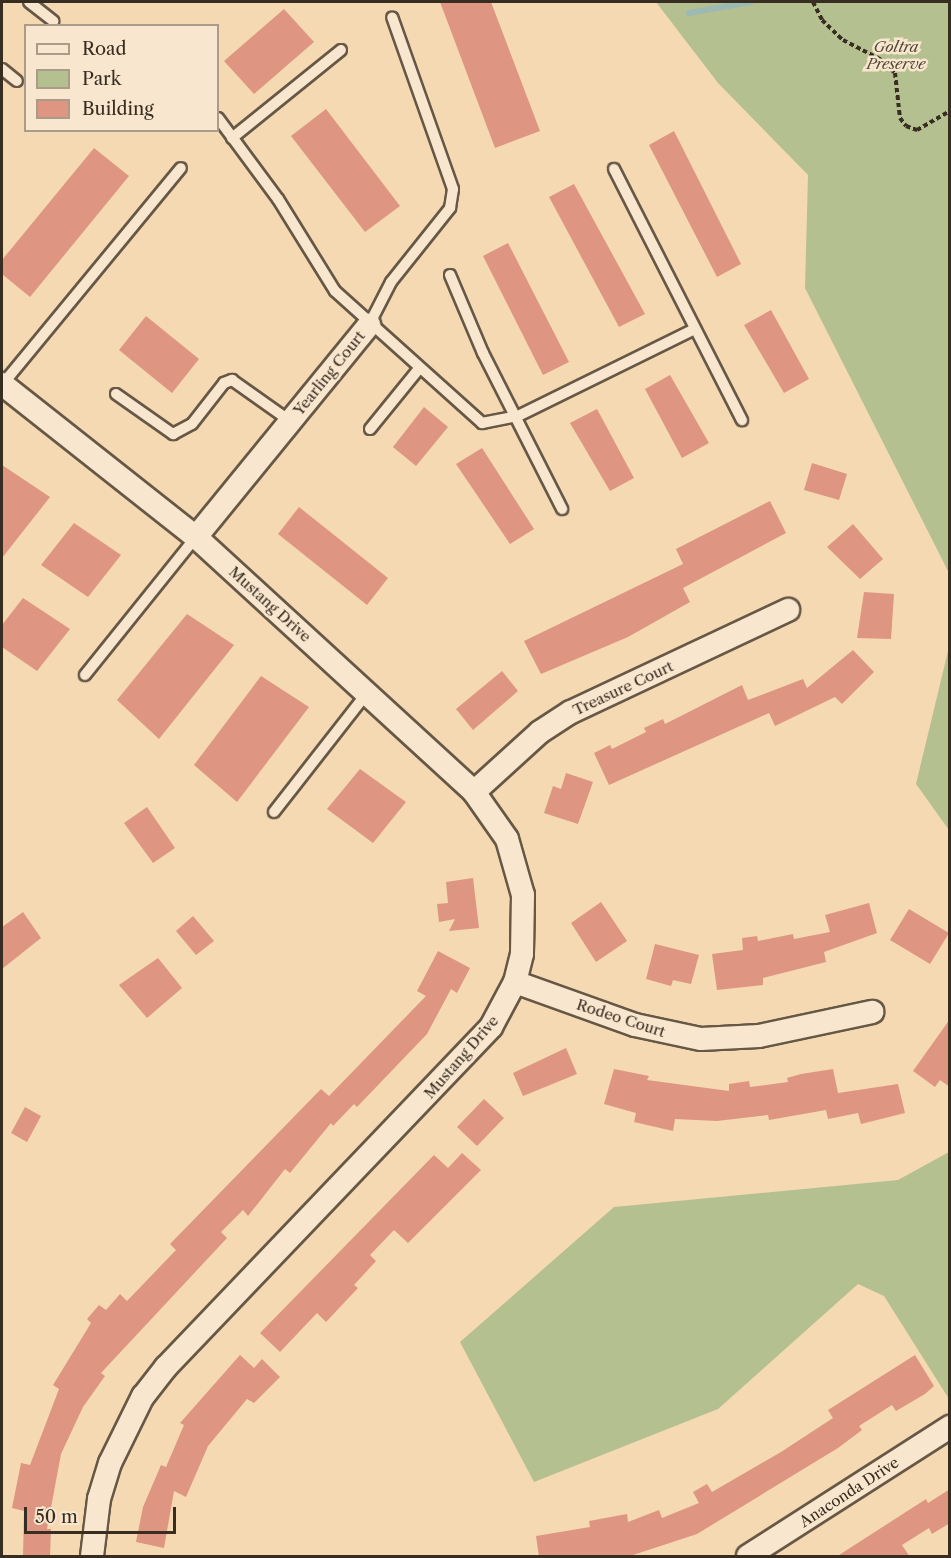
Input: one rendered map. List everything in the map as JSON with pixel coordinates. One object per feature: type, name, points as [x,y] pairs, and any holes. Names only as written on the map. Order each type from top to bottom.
[{"type":"street","name":"Yearling Court","points":[[196,537],[369,325]]},
{"type":"street","name":"Mustang Drive","points":[[4,391],[196,537],[474,792],[502,831],[518,866],[525,924],[514,982],[491,1027],[470,1052],[166,1366],[143,1396],[110,1463],[99,1499],[92,1557]]},
{"type":"street","name":"Treasure Court","points":[[474,792],[540,732],[571,712],[788,610]]},
{"type":"street","name":"Rodeo Court","points":[[514,982],[645,1028],[702,1038],[759,1036],[872,1012]]},
{"type":"street","name":"Anaconda Drive","points":[[748,1557],[950,1427]]},
{"type":"lane","points":[[29,2],[53,21]]},
{"type":"lane","points":[[392,17],[453,189],[450,208],[391,282],[369,325],[418,370],[482,423],[518,416],[695,329]]},
{"type":"lane","points":[[232,138],[341,50]]},
{"type":"lane","points":[[2,69],[17,81]]},
{"type":"lane","name":"Yearling Court","points":[[219,119],[278,199],[335,291],[369,325]]},
{"type":"lane","points":[[4,391],[181,168]]},
{"type":"lane","points":[[614,169],[742,420]]},
{"type":"lane","points":[[450,275],[483,353],[518,416],[562,509]]},
{"type":"lane","points":[[370,429],[418,370]]},
{"type":"lane","points":[[116,394],[173,434],[192,424],[224,383],[232,380],[290,421]]},
{"type":"lane","points":[[85,675],[196,537]]},
{"type":"lane","points":[[274,812],[367,693]]},
{"type":"path","points":[[813,2],[822,20],[843,40],[880,59],[895,73],[906,126],[917,130],[950,111]]},
{"type":"green space","name":"Goltra Preserve","points":[[656,2],[949,2],[949,573],[805,288],[808,175],[718,83]]},
{"type":"green space","points":[[949,647],[949,830],[916,784]]},
{"type":"green space","points":[[949,1152],[949,1399],[884,1296],[858,1284],[718,1409],[534,1482],[460,1342],[614,1207],[898,1180]]},
{"type":"building","points":[[440,2],[491,2],[540,131],[495,148]]},
{"type":"building","points":[[284,9],[314,42],[254,94],[224,61]]},
{"type":"building","points":[[326,109],[400,206],[365,232],[291,136]]},
{"type":"building","points":[[674,131],[741,264],[717,277],[649,145]]},
{"type":"building","points":[[94,148],[129,176],[30,297],[2,274],[2,260]]},
{"type":"building","points":[[574,184],[645,314],[619,327],[549,197]]},
{"type":"building","points":[[508,243],[569,362],[543,375],[483,256]]},
{"type":"building","points":[[771,310],[809,379],[784,393],[744,325]]},
{"type":"building","points":[[146,316],[199,359],[172,393],[119,350]]},
{"type":"building","points":[[670,375],[709,443],[682,458],[645,389]]},
{"type":"building","points":[[424,407],[448,427],[416,466],[393,447]]},
{"type":"building","points":[[597,409],[634,478],[610,491],[570,423]]},
{"type":"building","points":[[482,448],[534,529],[510,544],[456,464]]},
{"type":"building","points":[[812,463],[847,474],[839,500],[804,490]]},
{"type":"building","points":[[2,465],[50,497],[2,558]]},
{"type":"building","points":[[770,501],[786,533],[683,588],[690,602],[628,637],[541,674],[524,641],[683,564],[676,549]]},
{"type":"building","points":[[299,507],[388,578],[367,605],[278,534]]},
{"type":"building","points":[[74,523],[121,555],[88,597],[41,565]]},
{"type":"building","points":[[853,524],[883,559],[860,579],[827,547]]},
{"type":"building","points":[[864,592],[894,594],[891,639],[857,638]]},
{"type":"building","points":[[23,598],[70,629],[37,671],[2,647],[2,625]]},
{"type":"building","points":[[187,614],[234,645],[159,739],[117,700]]},
{"type":"building","points":[[853,650],[874,672],[842,704],[835,697],[775,726],[769,713],[609,785],[594,753],[610,745],[612,749],[646,732],[644,728],[663,719],[665,724],[742,685],[748,700],[803,679],[807,688]]},
{"type":"building","points":[[502,671],[518,691],[473,730],[456,709]]},
{"type":"building","points":[[261,676],[309,707],[237,802],[194,765]]},
{"type":"building","points":[[360,769],[406,802],[373,843],[327,809]]},
{"type":"building","points":[[566,773],[593,782],[578,824],[544,813],[553,786],[561,789]]},
{"type":"building","points":[[147,807],[175,848],[153,863],[124,823]]},
{"type":"building","points":[[473,878],[479,928],[449,931],[455,919],[439,922],[437,904],[448,903],[446,882]]},
{"type":"building","points":[[601,902],[627,941],[596,962],[571,923]]},
{"type":"building","points":[[869,903],[877,933],[824,952],[826,962],[763,978],[763,985],[717,990],[712,954],[743,950],[742,938],[757,936],[758,941],[793,934],[794,939],[830,932],[825,915]]},
{"type":"building","points":[[909,909],[949,933],[930,964],[890,940]]},
{"type":"building","points":[[23,912],[41,938],[2,969],[2,927]]},
{"type":"building","points":[[193,916],[214,941],[196,955],[176,931]]},
{"type":"building","points":[[655,944],[699,955],[691,984],[673,980],[671,986],[646,979]]},
{"type":"building","points":[[438,951],[470,968],[457,993],[451,989],[427,1034],[357,1107],[354,1104],[333,1126],[331,1123],[290,1173],[285,1169],[248,1216],[243,1210],[221,1232],[227,1238],[101,1373],[105,1376],[83,1407],[61,1454],[47,1529],[51,1529],[50,1557],[23,1557],[24,1511],[12,1508],[21,1463],[30,1465],[59,1389],[53,1385],[91,1323],[87,1319],[99,1305],[106,1310],[120,1294],[127,1301],[176,1250],[170,1244],[321,1089],[329,1096],[426,996],[417,991]]},
{"type":"building","points":[[158,958],[182,988],[147,1018],[119,985]]},
{"type":"building","points":[[950,1019],[950,1087],[940,1080],[935,1087],[913,1071]]},
{"type":"building","points":[[566,1048],[577,1074],[523,1096],[513,1073]]},
{"type":"building","points":[[614,1069],[649,1076],[647,1080],[729,1091],[729,1084],[749,1081],[750,1087],[788,1082],[787,1078],[833,1069],[838,1093],[898,1084],[905,1113],[861,1124],[858,1113],[828,1119],[826,1110],[769,1120],[768,1115],[717,1121],[675,1119],[673,1131],[634,1122],[636,1113],[604,1104]]},
{"type":"building","points":[[484,1099],[504,1118],[477,1146],[457,1127]]},
{"type":"building","points":[[25,1107],[41,1116],[27,1142],[11,1133]]},
{"type":"building","points":[[462,1153],[481,1170],[408,1243],[394,1230],[370,1255],[376,1261],[354,1285],[358,1288],[326,1322],[317,1313],[280,1352],[260,1333],[434,1155],[448,1168]]},
{"type":"building","points":[[240,1355],[254,1368],[262,1359],[280,1377],[254,1403],[247,1399],[208,1446],[186,1497],[174,1491],[164,1548],[136,1542],[143,1507],[161,1465],[166,1467],[184,1425],[180,1423]]},
{"type":"building","points":[[915,1355],[934,1386],[925,1394],[896,1411],[892,1405],[859,1426],[862,1430],[838,1448],[697,1534],[627,1557],[539,1557],[536,1536],[590,1527],[589,1521],[627,1514],[628,1522],[659,1510],[662,1518],[699,1503],[693,1492],[707,1484],[712,1492],[781,1452],[833,1418],[828,1410]]},
{"type":"building","points":[[950,1489],[950,1523],[932,1534],[929,1528],[902,1545],[910,1557],[836,1557],[926,1499],[928,1503]]},
{"type":"waterway","points":[[689,13],[751,2]]}]
